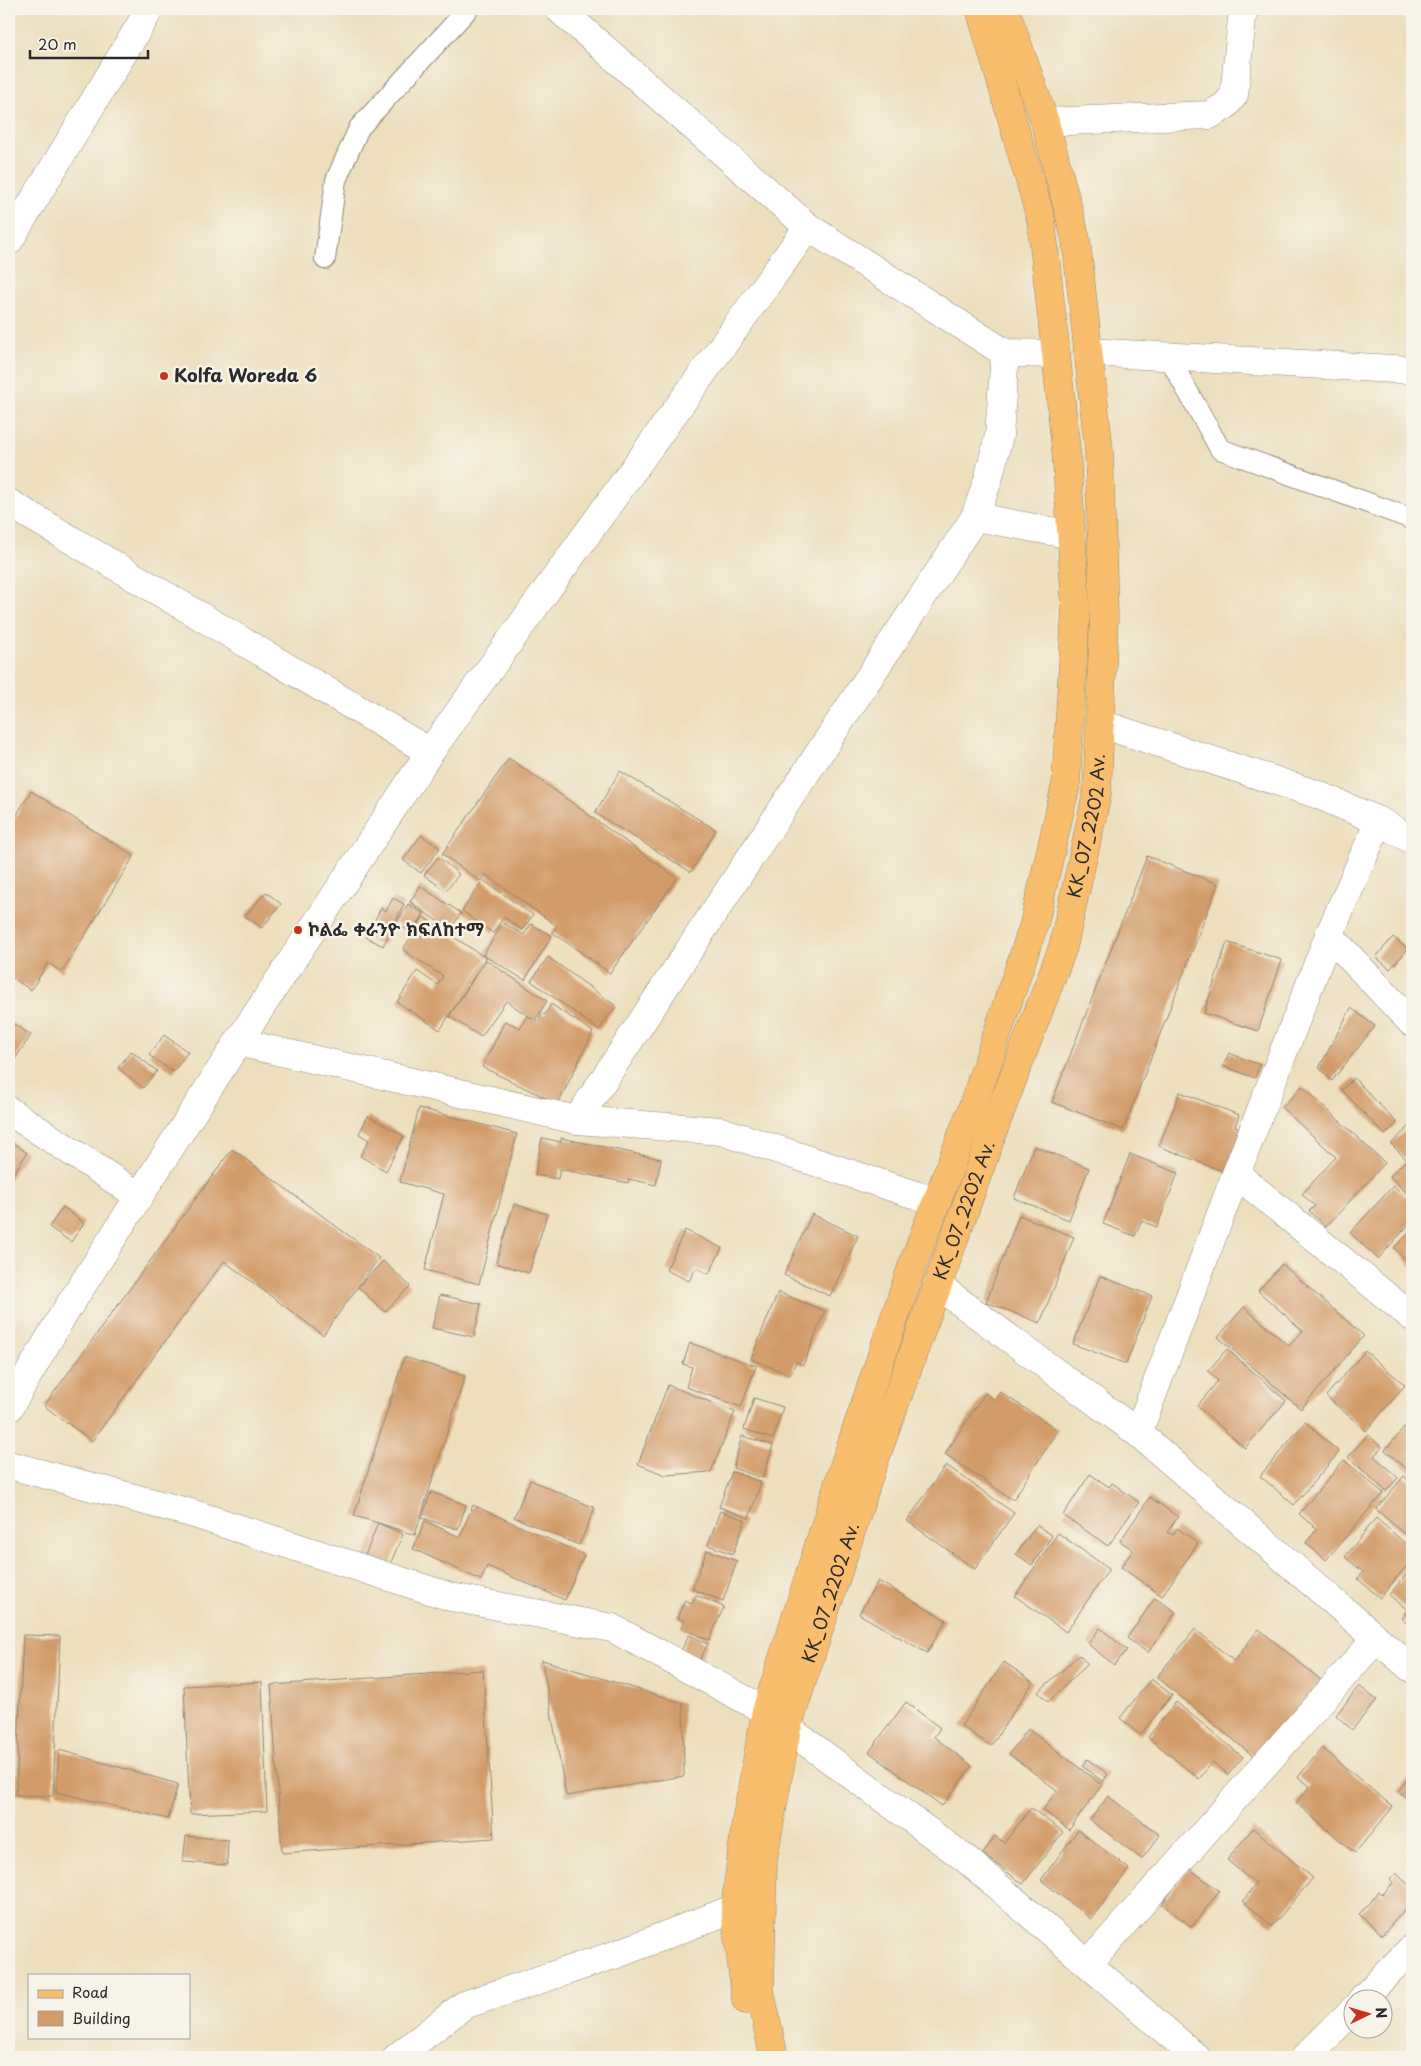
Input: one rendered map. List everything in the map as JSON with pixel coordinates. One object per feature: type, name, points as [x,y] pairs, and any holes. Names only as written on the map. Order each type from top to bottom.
[{"type":"main road","points":[[757,2057],[746,2003],[735,1908],[746,1821],[766,1711],[846,1460],[973,1106],[1034,924],[1066,784],[1076,608],[1066,450],[1056,354],[1041,219],[980,9]]},
{"type":"main road","name":"KK_07_2202 Av.","points":[[774,2057],[760,1991],[763,1859],[787,1728],[871,1470],[996,1122],[1062,947],[1097,794],[1104,617],[1099,451],[1076,239],[1045,122],[1005,9]]},
{"type":"street","points":[[9,241],[150,9]]},
{"type":"street","points":[[558,9],[808,227],[1005,353],[1056,354]]},
{"type":"street","points":[[1045,122],[1210,115],[1225,106],[1234,95],[1243,9]]},
{"type":"street","points":[[9,1408],[60,1320],[139,1196],[238,1042],[430,752],[808,227]]},
{"type":"street","points":[[1088,352],[1412,370]]},
{"type":"street","points":[[577,1120],[975,517],[988,480],[999,436],[1005,353]]},
{"type":"street","points":[[9,503],[430,752]]},
{"type":"street","points":[[975,517],[1072,536]]},
{"type":"street","points":[[1101,724],[1316,794],[1379,821],[1412,840]]},
{"type":"street","points":[[1138,1433],[1329,935],[1379,821]]},
{"type":"street","points":[[1329,935],[1412,1023]]},
{"type":"street","points":[[238,1042],[577,1120],[721,1131],[937,1202]]},
{"type":"street","points":[[9,1111],[139,1196]]},
{"type":"street","points":[[1236,1174],[1412,1317]]},
{"type":"street","points":[[937,1285],[1138,1433],[1412,1669]]},
{"type":"street","points":[[9,1465],[191,1513],[451,1598],[612,1628],[766,1711]]},
{"type":"street","points":[[1088,1964],[1376,1639]]},
{"type":"street","points":[[787,1728],[966,1859],[1196,2057]]},
{"type":"street","points":[[397,2057],[464,2005],[620,1953],[735,1908]]},
{"type":"street","points":[[1373,1988],[1412,1948]]},
{"type":"street","points":[[1306,2057],[1344,2018]]},
{"type":"lane","points":[[325,259],[336,180],[359,128],[468,9]]},
{"type":"lane","points":[[1168,356],[1220,449],[1412,519]]},
{"type":"building","points":[[509,758],[677,878],[610,973],[552,932],[557,926],[485,874],[480,881],[442,854]]},
{"type":"building","points":[[620,771],[716,830],[691,872],[595,813]]},
{"type":"building","points":[[31,791],[134,856],[62,972],[48,963],[31,990],[9,976],[9,828]]},
{"type":"building","points":[[421,835],[440,848],[421,873],[403,860]]},
{"type":"building","points":[[1147,856],[1218,884],[1123,1130],[1052,1102]]},
{"type":"building","points":[[438,857],[459,874],[446,891],[424,875]]},
{"type":"building","points":[[483,880],[533,915],[522,930],[504,917],[493,933],[462,911]]},
{"type":"building","points":[[420,886],[461,913],[450,930],[410,902]]},
{"type":"building","points":[[266,892],[281,904],[262,928],[245,916]]},
{"type":"building","points":[[393,898],[404,904],[383,946],[366,937],[381,908],[386,911]]},
{"type":"building","points":[[408,904],[424,914],[412,933],[396,923]]},
{"type":"building","points":[[423,917],[486,958],[440,1030],[397,1002],[417,971],[438,985],[443,976],[403,950]]},
{"type":"building","points":[[503,923],[524,935],[531,924],[552,936],[525,980],[483,955]]},
{"type":"building","points":[[1393,937],[1408,949],[1390,969],[1376,957]]},
{"type":"building","points":[[1227,942],[1282,960],[1258,1031],[1204,1013]]},
{"type":"building","points":[[548,957],[616,1006],[599,1030],[531,981]]},
{"type":"building","points":[[486,960],[547,1001],[535,1020],[538,1022],[541,1013],[545,1015],[551,1004],[593,1032],[558,1104],[482,1067],[505,1021],[520,1028],[527,1016],[533,1019],[506,1001],[481,1037],[449,1016]]},
{"type":"building","points":[[1351,1008],[1375,1026],[1332,1081],[1319,1068]]},
{"type":"building","points":[[9,1021],[31,1035],[9,1068]]},
{"type":"building","points":[[164,1035],[188,1052],[173,1072],[149,1055]]},
{"type":"building","points":[[131,1051],[157,1071],[143,1088],[118,1068]]},
{"type":"building","points":[[1229,1053],[1260,1065],[1255,1078],[1223,1066]]},
{"type":"building","points":[[1354,1078],[1397,1123],[1385,1135],[1342,1090]]},
{"type":"building","points":[[1302,1086],[1385,1163],[1326,1227],[1309,1211],[1315,1206],[1302,1194],[1336,1157],[1282,1108]]},
{"type":"building","points":[[1180,1092],[1239,1115],[1235,1126],[1246,1130],[1229,1174],[1159,1146]]},
{"type":"building","points":[[419,1108],[517,1134],[479,1284],[425,1270],[444,1194],[400,1182]]},
{"type":"building","points":[[368,1116],[404,1136],[386,1171],[360,1156],[369,1140],[359,1134]]},
{"type":"building","points":[[1412,1124],[1412,1165],[1391,1144]]},
{"type":"building","points":[[542,1138],[561,1142],[561,1138],[661,1159],[656,1185],[629,1179],[628,1183],[560,1169],[558,1179],[535,1175]]},
{"type":"building","points":[[9,1140],[27,1153],[9,1180]]},
{"type":"building","points":[[1034,1146],[1089,1168],[1069,1220],[1014,1198]]},
{"type":"building","points":[[232,1149],[379,1258],[323,1335],[224,1261],[92,1441],[44,1406]]},
{"type":"building","points":[[1130,1154],[1178,1173],[1157,1227],[1141,1221],[1135,1236],[1103,1224]]},
{"type":"building","points":[[1405,1161],[1412,1169],[1412,1199],[1390,1176]]},
{"type":"building","points":[[1393,1186],[1412,1204],[1412,1221],[1378,1259],[1350,1233]]},
{"type":"building","points":[[514,1204],[547,1214],[529,1273],[496,1263]]},
{"type":"building","points":[[63,1207],[84,1223],[71,1242],[49,1227]]},
{"type":"building","points":[[812,1214],[858,1236],[830,1296],[784,1275]]},
{"type":"building","points":[[1019,1215],[1074,1237],[1040,1323],[986,1302]]},
{"type":"building","points":[[685,1230],[722,1248],[709,1274],[696,1268],[689,1281],[666,1270]]},
{"type":"building","points":[[1412,1230],[1412,1267],[1394,1248]]},
{"type":"building","points":[[383,1261],[410,1286],[385,1312],[358,1287]]},
{"type":"building","points":[[1282,1264],[1364,1336],[1301,1409],[1218,1337],[1244,1307],[1289,1346],[1303,1331],[1258,1291]]},
{"type":"building","points":[[1100,1276],[1152,1296],[1126,1364],[1073,1344]]},
{"type":"building","points":[[778,1292],[825,1311],[803,1365],[796,1362],[790,1375],[751,1359]]},
{"type":"building","points":[[440,1295],[481,1304],[474,1337],[432,1328]]},
{"type":"building","points":[[690,1343],[756,1366],[741,1407],[686,1387],[692,1367],[683,1364]]},
{"type":"building","points":[[1227,1349],[1286,1401],[1245,1448],[1197,1406],[1218,1381],[1208,1371]]},
{"type":"building","points":[[1365,1351],[1405,1385],[1366,1431],[1326,1396]]},
{"type":"building","points":[[404,1357],[465,1376],[415,1535],[354,1516]]},
{"type":"building","points":[[668,1385],[735,1412],[711,1472],[665,1475],[638,1464]]},
{"type":"building","points":[[1000,1392],[1058,1430],[1013,1500],[945,1454],[985,1393],[995,1400]]},
{"type":"building","points":[[754,1398],[783,1407],[773,1439],[744,1429]]},
{"type":"building","points":[[1412,1419],[1412,1474],[1385,1450]]},
{"type":"building","points":[[1305,1422],[1339,1452],[1294,1505],[1260,1476]]},
{"type":"building","points":[[1368,1435],[1382,1447],[1374,1456],[1398,1478],[1386,1491],[1348,1457]]},
{"type":"building","points":[[742,1436],[773,1445],[763,1478],[733,1468]]},
{"type":"building","points":[[1344,1460],[1383,1493],[1326,1560],[1306,1543],[1317,1529],[1299,1514]]},
{"type":"building","points":[[946,1465],[1014,1513],[975,1569],[907,1521]]},
{"type":"building","points":[[732,1472],[761,1482],[749,1518],[719,1507]]},
{"type":"building","points":[[1090,1474],[1109,1487],[1112,1483],[1139,1502],[1108,1546],[1063,1515]]},
{"type":"building","points":[[1404,1476],[1412,1483],[1412,1541],[1376,1509]]},
{"type":"building","points":[[530,1480],[595,1508],[579,1545],[514,1517]]},
{"type":"building","points":[[431,1492],[466,1505],[458,1529],[422,1518]]},
{"type":"building","points":[[1150,1497],[1178,1517],[1167,1532],[1173,1535],[1177,1528],[1198,1543],[1162,1596],[1121,1567],[1133,1550],[1120,1541]]},
{"type":"building","points":[[473,1505],[584,1555],[565,1600],[487,1566],[481,1580],[413,1549],[425,1521],[460,1537]]},
{"type":"building","points":[[720,1511],[745,1520],[733,1554],[708,1545]]},
{"type":"building","points":[[1376,1518],[1412,1549],[1412,1559],[1380,1598],[1358,1579],[1363,1572],[1345,1557]]},
{"type":"building","points":[[378,1523],[403,1534],[388,1569],[364,1558]]},
{"type":"building","points":[[1037,1525],[1052,1536],[1032,1565],[1016,1554]]},
{"type":"building","points":[[1058,1533],[1109,1569],[1066,1632],[1015,1596]]},
{"type":"building","points":[[707,1550],[737,1561],[723,1601],[692,1589]]},
{"type":"building","points":[[1412,1567],[1412,1628],[1401,1618],[1408,1610],[1389,1595]]},
{"type":"building","points":[[878,1581],[946,1620],[927,1653],[859,1614]]},
{"type":"building","points":[[696,1595],[724,1607],[709,1640],[681,1628],[684,1621],[677,1618],[685,1600],[692,1604]]},
{"type":"building","points":[[1155,1598],[1176,1612],[1148,1653],[1127,1638]]},
{"type":"building","points":[[1100,1628],[1127,1650],[1114,1665],[1088,1644]]},
{"type":"building","points":[[1195,1629],[1234,1661],[1259,1629],[1322,1681],[1258,1760],[1157,1677]]},
{"type":"building","points":[[23,1635],[60,1636],[53,1796],[16,1795]]},
{"type":"building","points":[[689,1635],[708,1644],[698,1663],[680,1653]]},
{"type":"building","points":[[1079,1655],[1088,1664],[1048,1702],[1038,1692]]},
{"type":"building","points":[[542,1660],[683,1703],[684,1776],[566,1796]]},
{"type":"building","points":[[1004,1662],[1033,1682],[991,1746],[961,1726]]},
{"type":"building","points":[[483,1670],[494,1838],[282,1853],[271,1685]]},
{"type":"building","points":[[1151,1679],[1172,1695],[1140,1735],[1120,1718]]},
{"type":"building","points":[[262,1682],[267,1811],[190,1814],[184,1686]]},
{"type":"building","points":[[1359,1686],[1377,1700],[1352,1730],[1336,1715]]},
{"type":"building","points":[[906,1702],[940,1728],[934,1737],[972,1766],[942,1806],[869,1752]]},
{"type":"building","points":[[1176,1702],[1243,1757],[1228,1775],[1213,1762],[1199,1779],[1148,1737]]},
{"type":"building","points":[[1028,1729],[1102,1785],[1069,1830],[1043,1810],[1057,1790],[1009,1754]]},
{"type":"building","points":[[1322,1748],[1393,1807],[1355,1853],[1296,1803],[1310,1786],[1298,1777]]},
{"type":"building","points":[[59,1750],[178,1784],[168,1819],[56,1792]]},
{"type":"building","points":[[1087,1759],[1108,1774],[1103,1782],[1082,1766]]},
{"type":"building","points":[[1412,1773],[1412,1803],[1398,1791]]},
{"type":"building","points":[[1108,1796],[1160,1835],[1142,1859],[1090,1820]]},
{"type":"building","points":[[1031,1808],[1063,1832],[1023,1884],[983,1854],[995,1836],[1004,1843]]},
{"type":"building","points":[[1253,1828],[1313,1878],[1272,1926],[1243,1901],[1256,1884],[1227,1860]]},
{"type":"building","points":[[1078,1830],[1129,1869],[1091,1919],[1041,1880]]},
{"type":"building","points":[[186,1836],[228,1840],[227,1865],[183,1862]]},
{"type":"building","points":[[1189,1868],[1219,1891],[1192,1927],[1162,1904]]},
{"type":"building","points":[[1396,1873],[1412,1888],[1412,1902],[1382,1935],[1359,1914],[1379,1892],[1382,1895],[1393,1883],[1390,1880]]},
{"type":"place","name":"Kolfa Woreda 6","points":[[164,376]]},
{"type":"place","name":"ኮልፌ ቀራንዮ ክፍለከተማ","points":[[298,930]]}]
